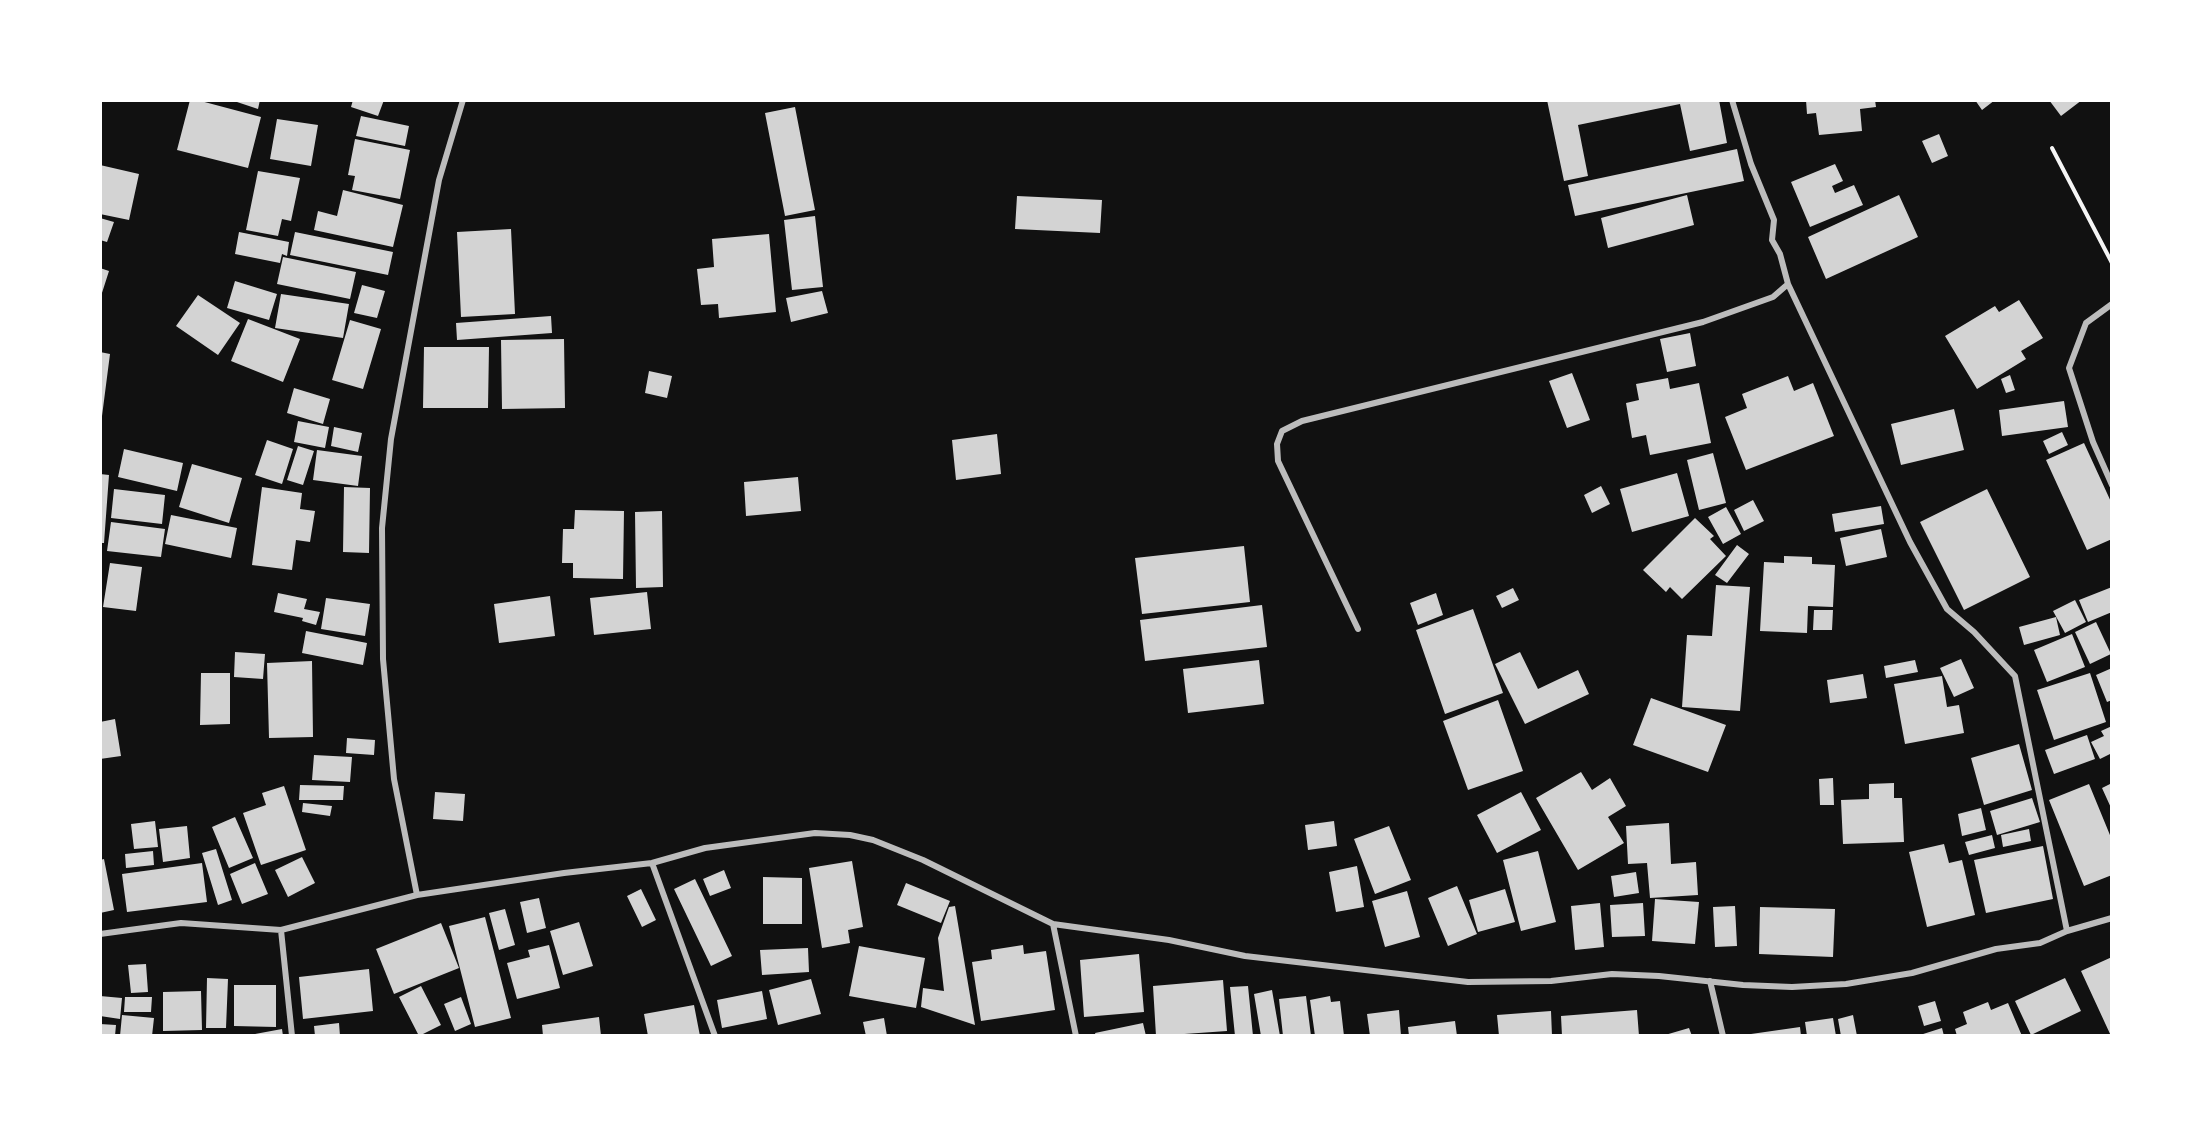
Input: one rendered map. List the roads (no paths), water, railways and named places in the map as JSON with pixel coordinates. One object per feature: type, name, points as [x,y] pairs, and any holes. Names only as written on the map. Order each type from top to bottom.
[{"type":"street","points":[[417,895],[394,779],[383,659],[382,528],[391,439],[437,191],[463,100]]},
{"type":"street","points":[[1732,100],[1751,164],[1774,220],[1772,240],[1780,254],[1788,284],[1910,542],[1947,609],[1974,632],[2015,676],[2067,932]]},
{"type":"street","points":[[1358,629],[1278,461],[1277,444],[1282,431],[1302,421],[1703,322],[1773,297],[1788,284]]},
{"type":"street","points":[[2112,304],[2086,323],[2069,368],[2093,442],[2112,485]]},
{"type":"street","points":[[100,934],[181,923],[281,930],[417,895],[652,862],[705,848],[815,833],[850,835],[873,840],[923,860],[1053,924],[1169,940],[1245,956],[1468,982],[1551,981],[1612,974],[1792,987],[1846,984],[1912,973],[1996,949],[2040,943],[2112,918]]},
{"type":"street","points":[[652,862],[716,1035]]},
{"type":"street","points":[[1053,924],[1076,1035]]},
{"type":"street","points":[[281,930],[292,1035]]},
{"type":"street","points":[[1710,981],[1723,1035]]}]
